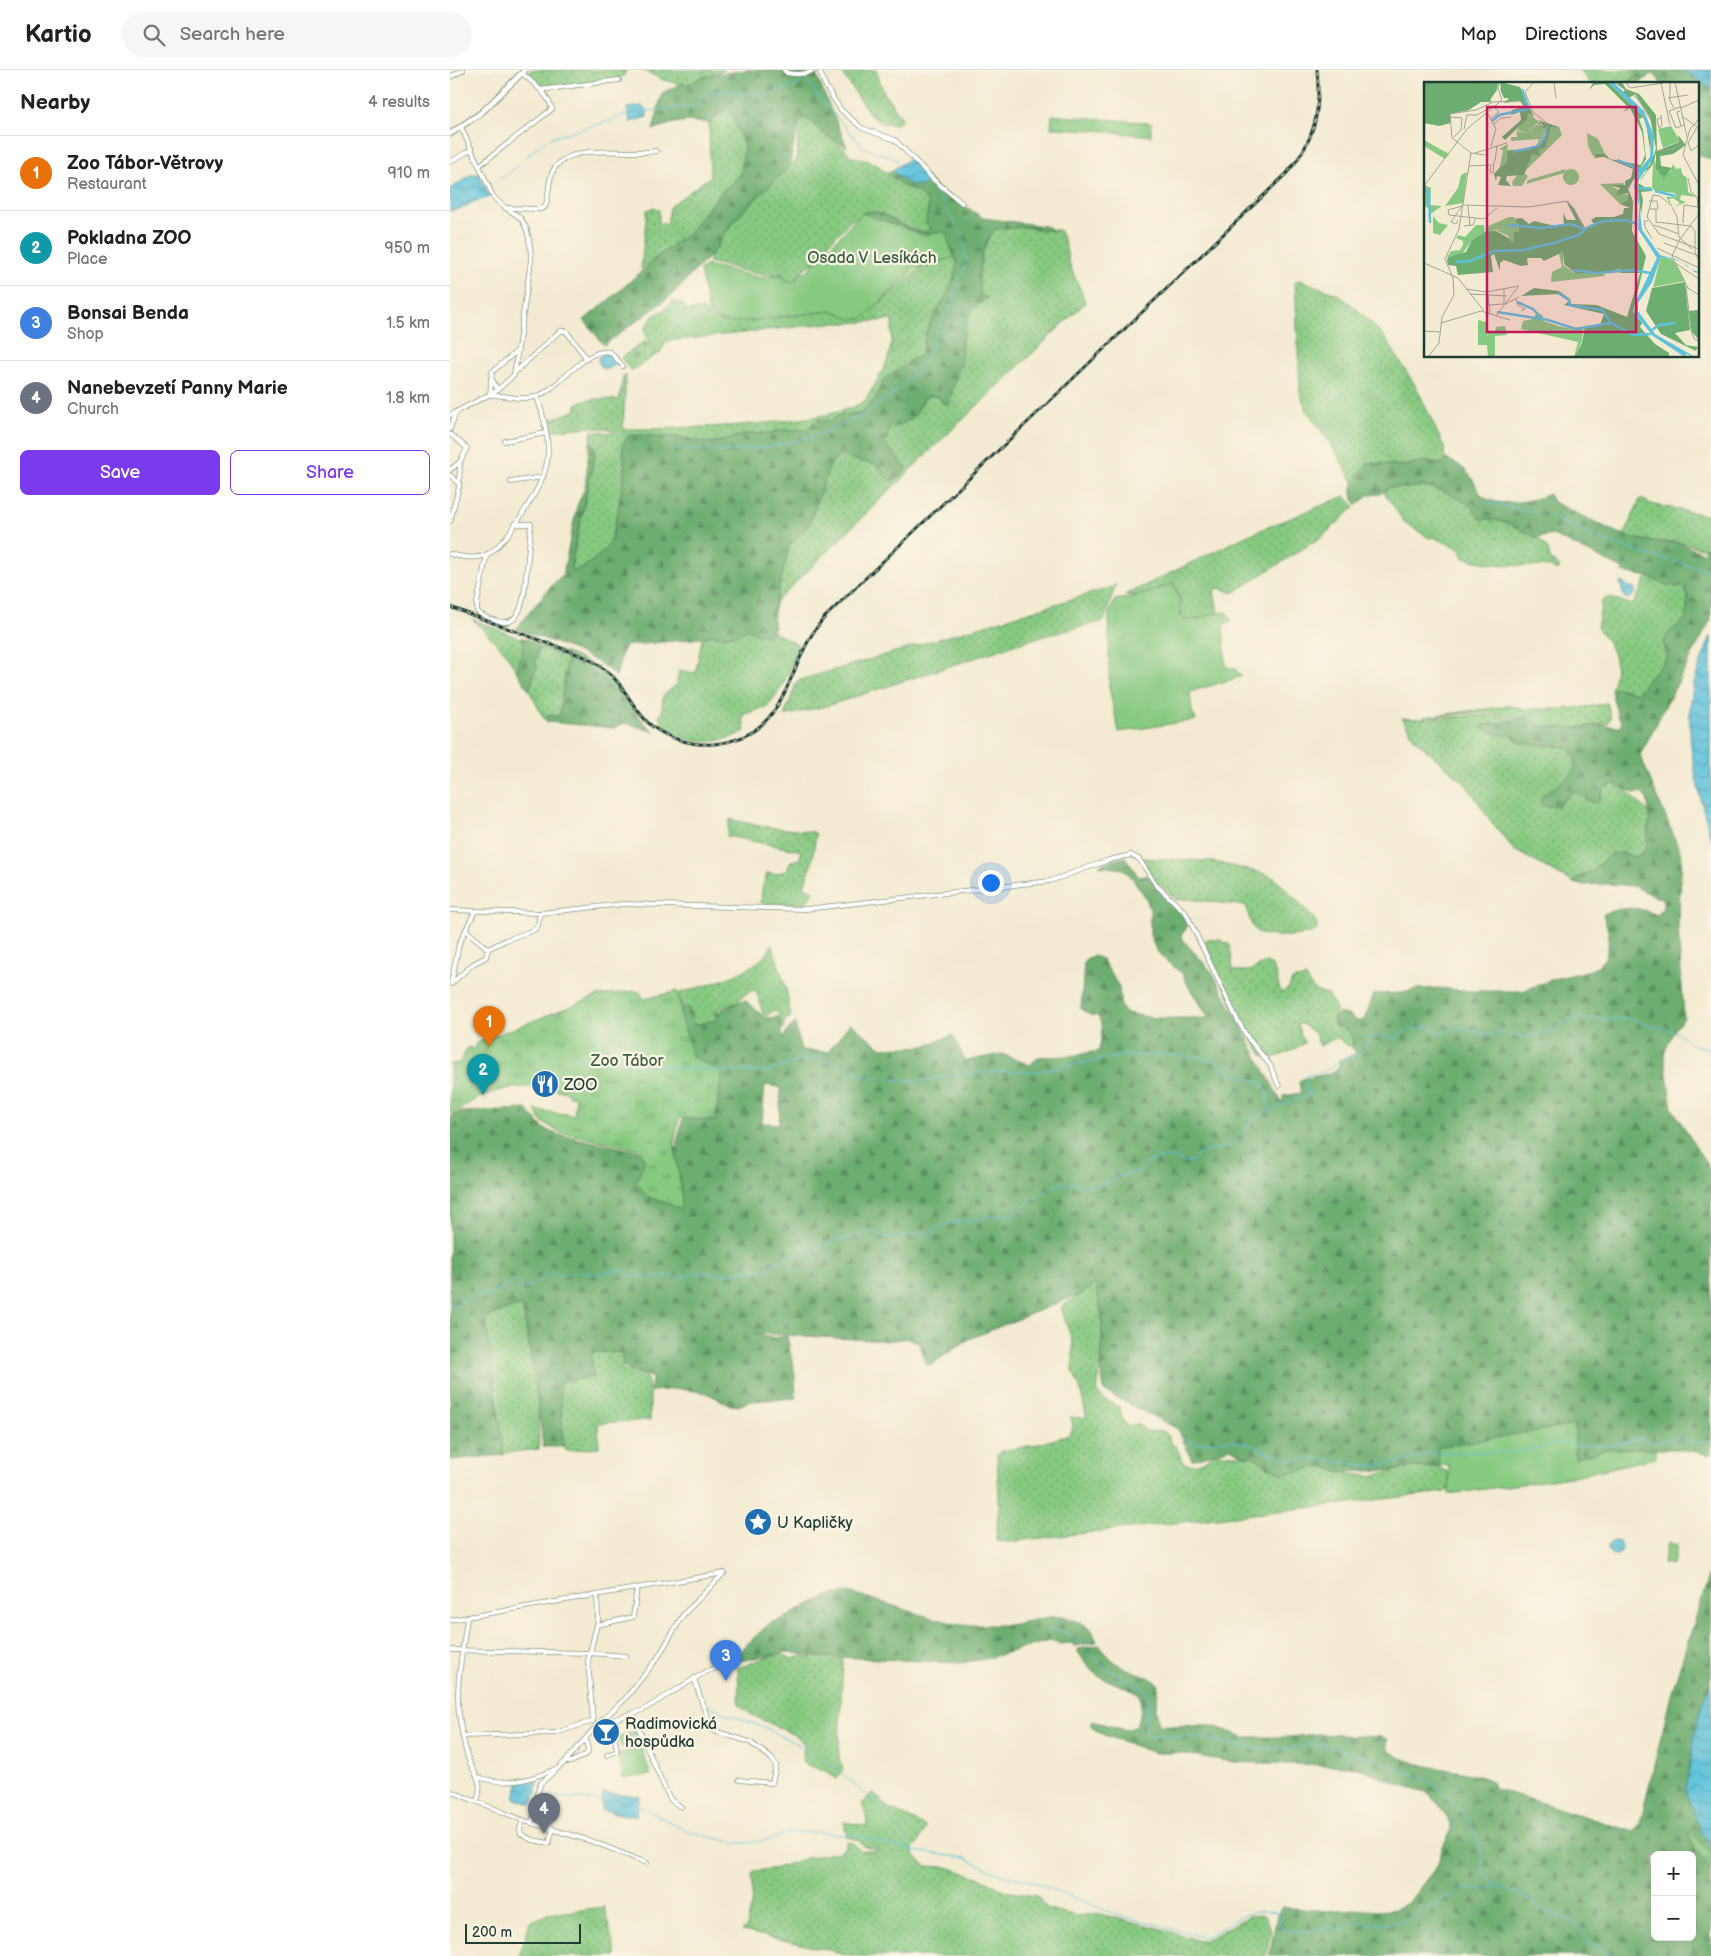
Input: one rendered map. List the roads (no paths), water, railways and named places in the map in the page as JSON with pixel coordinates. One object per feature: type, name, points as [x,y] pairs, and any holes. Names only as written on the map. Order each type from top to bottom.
[{"type":"main road","points":[[450,134],[482,112],[524,71]]},
{"type":"street","points":[[450,77],[463,70]]},
{"type":"street","points":[[784,70],[787,73],[798,74],[806,74],[814,70]]},
{"type":"street","points":[[819,70],[826,87],[841,110],[862,128],[895,140],[934,180],[962,203]]},
{"type":"street","points":[[480,165],[550,111],[551,105],[524,71]]},
{"type":"street","points":[[540,90],[619,80]]},
{"type":"street","points":[[460,127],[480,165],[490,191],[503,208],[522,221],[531,256],[514,373]]},
{"type":"street","points":[[450,162],[472,149]]},
{"type":"street","points":[[503,208],[540,209],[545,207],[552,173],[561,162],[572,155],[604,152],[656,152]]},
{"type":"street","points":[[450,415],[498,390],[560,331],[566,331],[587,359]]},
{"type":"street","points":[[490,395],[491,378],[494,369],[518,350]]},
{"type":"street","points":[[490,395],[509,398],[536,397],[598,352],[609,351],[623,366]]},
{"type":"street","points":[[491,378],[498,390]]},
{"type":"street","points":[[450,554],[469,557],[487,554],[503,540],[515,524],[543,477],[547,460],[546,433],[536,397]]},
{"type":"street","points":[[450,429],[457,411]]},
{"type":"street","points":[[505,440],[546,433]]},
{"type":"street","points":[[450,434],[466,448],[460,462],[459,484],[450,521]]},
{"type":"street","points":[[450,470],[460,462]]},
{"type":"street","points":[[450,475],[459,484]]},
{"type":"street","points":[[511,482],[543,477]]},
{"type":"street","points":[[487,554],[477,610],[484,617],[506,622],[513,619],[521,607],[525,593],[531,524],[515,524]]},
{"type":"street","points":[[450,910],[540,913],[614,904],[806,909],[1050,881],[1122,856],[1134,856],[1141,861],[1156,885],[1188,917],[1237,1019],[1248,1038],[1270,1065],[1279,1086]]},
{"type":"street","points":[[450,984],[457,950],[476,911]]},
{"type":"street","points":[[450,984],[473,964],[486,957],[488,949],[534,930],[538,925],[540,913]]},
{"type":"street","points":[[466,930],[488,949]]},
{"type":"street","points":[[450,1620],[724,1573],[689,1608],[657,1659],[625,1699],[598,1724],[565,1762],[541,1783],[537,1794],[536,1812],[531,1823]]},
{"type":"street","points":[[597,1625],[633,1617],[637,1588]]},
{"type":"street","points":[[593,1721],[588,1673],[589,1653],[597,1625],[597,1595]]},
{"type":"street","points":[[467,1618],[458,1699],[467,1754],[480,1784],[481,1790],[477,1801]]},
{"type":"street","points":[[450,1650],[589,1653],[626,1656]]},
{"type":"street","points":[[598,1724],[643,1710],[694,1678],[723,1666]]},
{"type":"street","points":[[694,1678],[714,1731],[750,1742],[771,1758],[776,1765],[772,1783],[739,1780]]},
{"type":"street","points":[[630,1715],[637,1725],[666,1791],[671,1800],[681,1807]]},
{"type":"street","points":[[607,1755],[616,1751],[615,1739],[609,1720]]},
{"type":"street","points":[[463,1736],[555,1733],[593,1721],[598,1724]]},
{"type":"street","points":[[565,1762],[571,1762],[587,1754],[586,1740]]},
{"type":"street","points":[[477,1777],[507,1783],[557,1768]]},
{"type":"street","points":[[450,1791],[522,1820],[594,1842],[647,1863]]},
{"type":"street","points":[[536,1812],[553,1829]]},
{"type":"street","points":[[522,1820],[520,1832],[532,1840],[549,1842],[553,1829]]},
{"type":"water","points":[[1684,70],[1711,70],[1711,89]]},
{"type":"water","points":[[642,106],[647,111],[647,117],[630,122],[627,108]]},
{"type":"water","points":[[909,159],[929,179],[922,186],[906,182],[893,171]]},
{"type":"water","points":[[472,174],[479,174],[489,196],[488,198],[450,211],[450,189]]},
{"type":"water","points":[[607,352],[613,355],[616,364],[606,370],[602,368],[598,361],[599,357]]},
{"type":"water","points":[[1620,582],[1635,589],[1635,594],[1628,599],[1624,597]]},
{"type":"water","points":[[1711,636],[1711,840],[1696,779],[1690,738],[1690,717],[1696,676]]},
{"type":"water","points":[[1612,1541],[1618,1541],[1622,1548],[1618,1555],[1612,1555],[1608,1551],[1608,1545]]},
{"type":"water","points":[[1711,1683],[1711,1846],[1700,1829],[1686,1790],[1695,1732],[1705,1695]]},
{"type":"water","points":[[535,1781],[538,1783],[532,1805],[515,1798],[518,1783]]},
{"type":"water","points":[[603,1793],[640,1796],[636,1817],[601,1810]]},
{"type":"waterway","points":[[646,111],[690,107],[699,103],[705,96],[724,90],[764,96],[798,85],[803,78]]},
{"type":"waterway","points":[[808,81],[810,87],[862,146],[898,161]]},
{"type":"waterway","points":[[527,156],[542,143],[553,137],[610,121],[627,114]]},
{"type":"waterway","points":[[490,184],[508,174],[520,163]]},
{"type":"waterway","points":[[926,183],[939,197],[956,224]]},
{"type":"waterway","points":[[670,449],[727,451],[782,444],[835,428],[860,416],[884,401],[905,384],[923,363],[930,351],[942,317],[953,302],[958,279],[964,269],[966,258],[964,240],[960,230]]},
{"type":"waterway","points":[[1485,502],[1538,513]]},
{"type":"waterway","points":[[1549,516],[1594,538],[1648,555],[1705,569],[1711,574]]},
{"type":"waterway","points":[[450,1306],[475,1296],[494,1293],[515,1280],[523,1288],[528,1288],[551,1273],[563,1276],[578,1272],[598,1274],[623,1269],[632,1276],[680,1277],[698,1273],[717,1274],[760,1270],[766,1269],[791,1255],[802,1255],[836,1240],[852,1238],[866,1232],[871,1231],[884,1237],[898,1238],[915,1233],[927,1235],[937,1227],[963,1220],[976,1221],[987,1216],[1019,1215],[1021,1210],[1033,1199],[1057,1186],[1074,1183],[1086,1187],[1091,1184],[1096,1187],[1120,1176],[1138,1172],[1147,1163],[1163,1157],[1175,1158],[1184,1163],[1191,1162],[1198,1154],[1229,1147],[1260,1116],[1294,1098],[1306,1097],[1309,1093],[1306,1087],[1305,1076],[1325,1072],[1347,1057],[1360,1054],[1365,1049],[1367,1039],[1385,1036],[1396,1040],[1406,1032],[1428,1026],[1441,1033],[1451,1032],[1460,1027],[1489,1035],[1497,1033],[1523,1037],[1549,1032],[1570,1020],[1624,1018],[1639,1021],[1649,1026],[1668,1028],[1681,1035],[1691,1044],[1711,1049]]},
{"type":"waterway","points":[[626,1063],[726,1072],[770,1071],[803,1059],[815,1058],[836,1063],[866,1077],[918,1081],[964,1074],[1009,1071],[1034,1072],[1121,1056],[1158,1054],[1198,1057],[1214,1061],[1229,1074],[1260,1081],[1267,1092],[1268,1108]]},
{"type":"waterway","points":[[571,1055],[603,1063],[614,1063]]},
{"type":"waterway","points":[[1181,1438],[1195,1443],[1229,1440],[1244,1442],[1289,1461],[1310,1459],[1332,1460],[1368,1466],[1402,1462],[1429,1453],[1519,1452],[1570,1442],[1580,1447],[1590,1443],[1595,1446],[1618,1444],[1640,1437],[1652,1442],[1679,1438],[1690,1441],[1711,1442]]},
{"type":"waterway","points":[[1049,1629],[1059,1631],[1074,1638],[1107,1668],[1145,1689],[1148,1697],[1145,1731],[1148,1735],[1200,1738],[1251,1748],[1288,1749],[1308,1744],[1321,1745],[1362,1755],[1423,1778],[1438,1788],[1460,1810],[1473,1828],[1479,1842],[1484,1873],[1497,1886]]},
{"type":"waterway","points":[[703,1702],[724,1713],[764,1727],[840,1770],[884,1809],[899,1828],[913,1851]]},
{"type":"waterway","points":[[535,1793],[552,1797],[604,1801]]},
{"type":"waterway","points":[[637,1806],[681,1828],[705,1836],[738,1843],[771,1839],[789,1833],[819,1832],[863,1837],[913,1851],[966,1858],[994,1872],[1037,1883],[1117,1915],[1201,1937],[1208,1936],[1240,1917],[1266,1911],[1276,1912],[1282,1928],[1297,1931],[1330,1927],[1346,1929],[1354,1922],[1380,1924],[1400,1922],[1409,1919],[1421,1910],[1435,1905],[1462,1888],[1490,1889],[1498,1886],[1523,1896],[1539,1908],[1576,1925],[1587,1936],[1590,1945],[1597,1946],[1615,1956]]},
{"type":"railway","points":[[450,607],[585,657],[604,669],[616,681],[648,723],[674,738],[690,743],[714,744],[740,738],[759,727],[773,712],[784,694],[801,655],[825,617],[1287,173],[1304,149],[1314,125],[1318,99],[1317,70]]},
{"type":"place","name":"Zoo Tábor-Větrovy","points":[[489,1047]]},
{"type":"place","name":"ZOO","points":[[545,1084]]},
{"type":"place","name":"Pokladna ZOO","points":[[483,1095]]},
{"type":"place","name":"U Kapličky","points":[[758,1522]]},
{"type":"place","name":"Bonsai Benda","points":[[726,1681]]},
{"type":"place","name":"Radimovická hospůdka","points":[[606,1732]]},
{"type":"place","name":"Nanebevzetí Panny Marie","points":[[544,1834]]},
{"type":"park label","name":"Osada V Lesíkách","points":[[872,257]]},
{"type":"park label","name":"Zoo Tábor","points":[[627,1060]]}]
